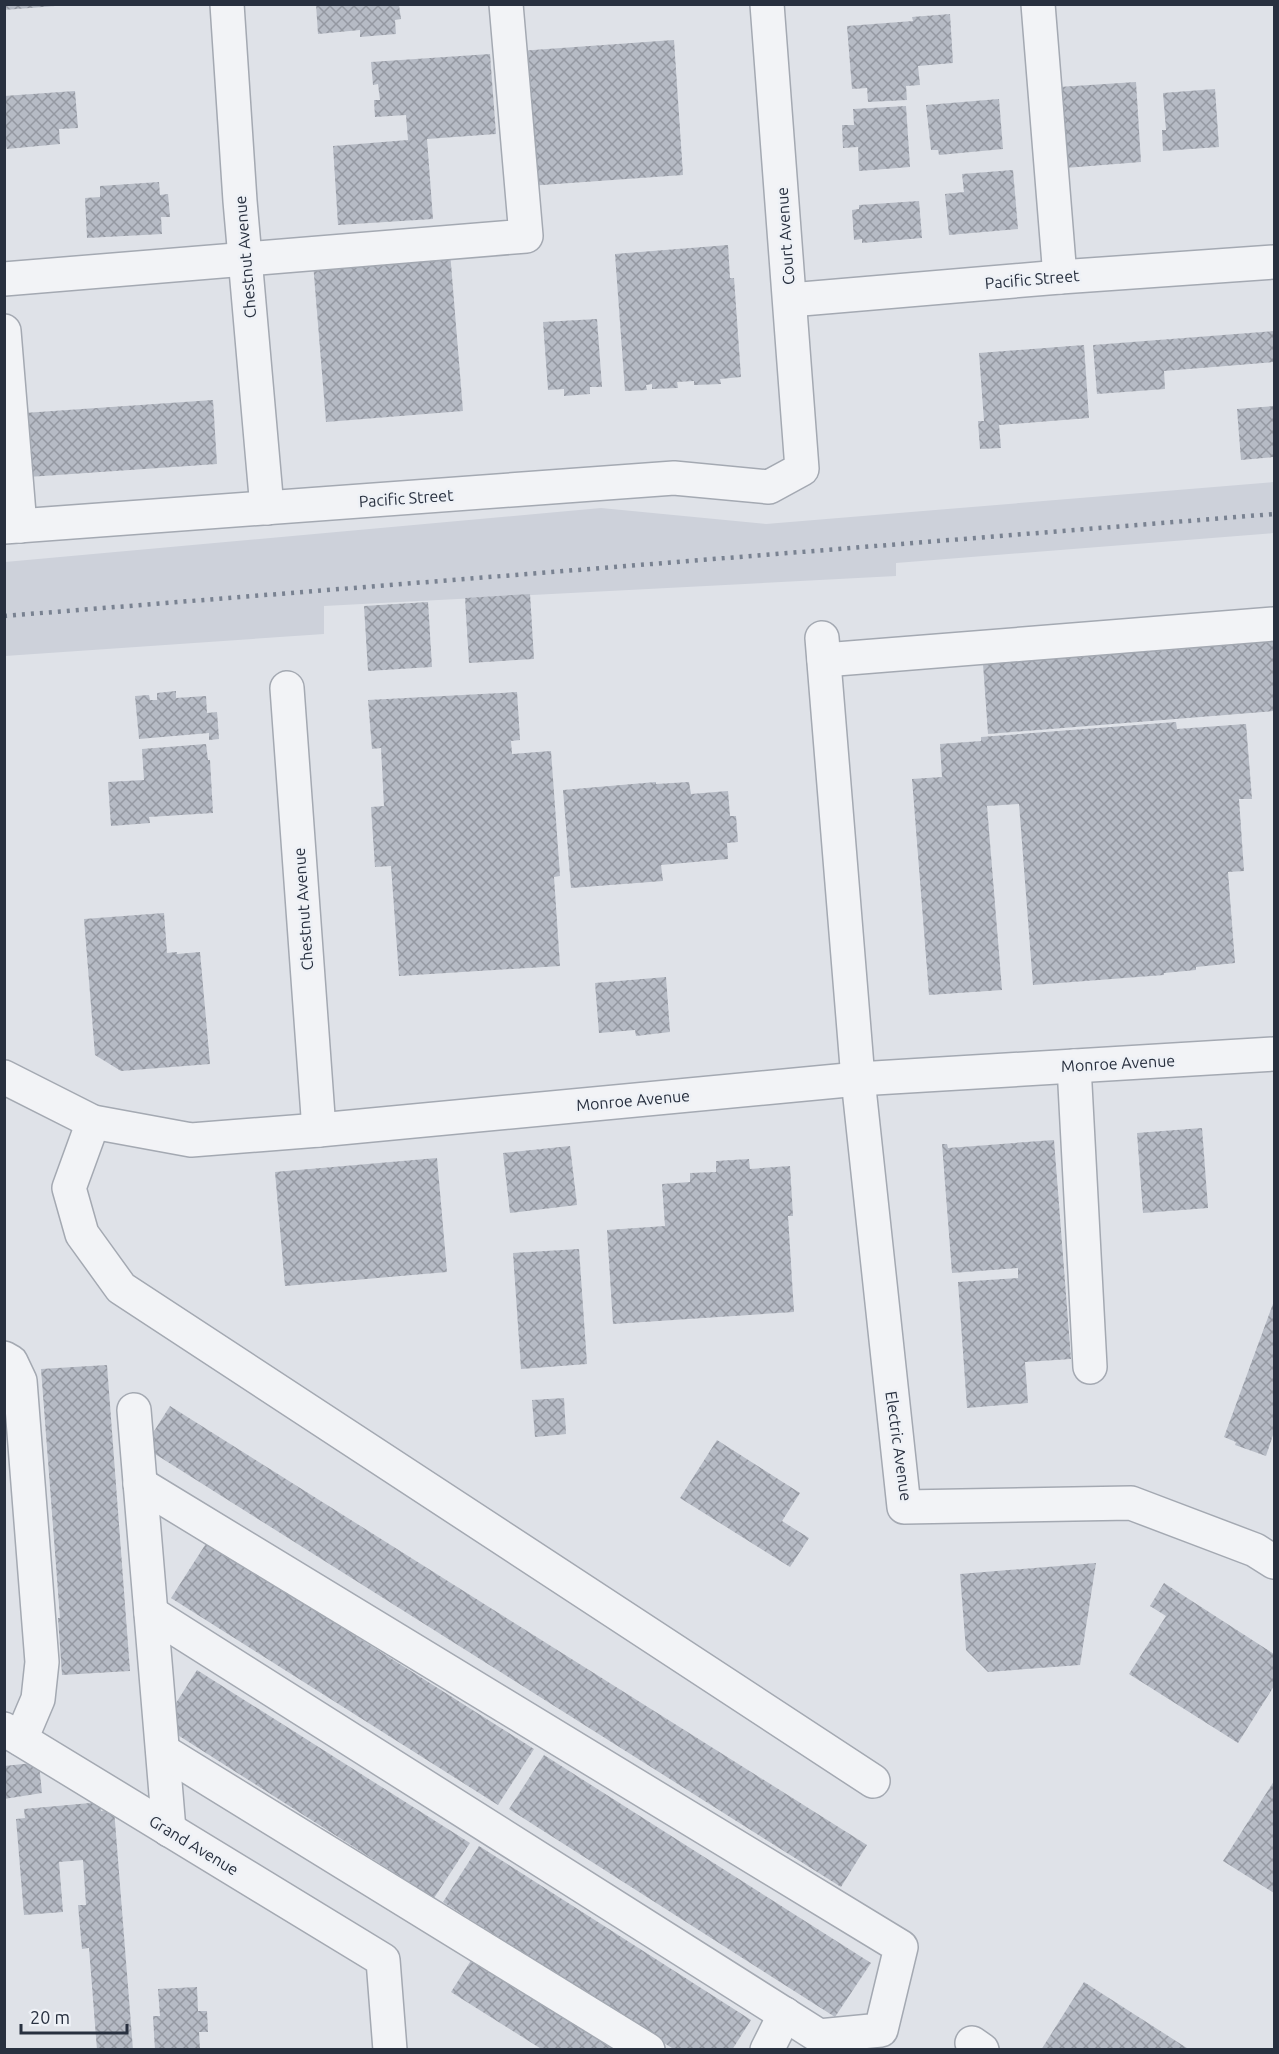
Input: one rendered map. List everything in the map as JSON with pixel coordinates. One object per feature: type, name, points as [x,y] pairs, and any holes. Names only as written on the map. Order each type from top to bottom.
[{"type":"street","name":"Chestnut Avenue","points":[[227,4],[245,259],[267,508]]},
{"type":"street","points":[[4,279],[526,236],[506,4]]},
{"type":"street","name":"Court Avenue","points":[[767,4],[802,468]]},
{"type":"street","points":[[1038,4],[1060,277]]},
{"type":"street","name":"Pacific Street","points":[[790,300],[1060,277],[1275,262]]},
{"type":"street","points":[[4,331],[12,526]]},
{"type":"street","name":"Pacific Street","points":[[12,526],[674,478],[769,487],[802,468]]},
{"type":"street","points":[[858,1079],[823,649],[1275,624]]},
{"type":"street","name":"Chestnut Avenue","points":[[287,688],[320,1130]]},
{"type":"street","name":"Monroe Avenue","points":[[4,1077],[93,1122],[191,1140],[858,1079],[1275,1054]]},
{"type":"street","points":[[1074,1066],[1090,1367]]},
{"type":"street","name":"Electric Avenue","points":[[858,1079],[904,1508],[1131,1503],[1255,1550],[1275,1562]]},
{"type":"street","points":[[93,1122],[69,1188],[82,1233],[121,1288],[873,1781]]},
{"type":"street","points":[[4,1358],[11,1362],[20,1381],[42,1662],[38,1699],[13,1734]]},
{"type":"street","points":[[134,1410],[169,1830]]},
{"type":"street","points":[[140,1484],[901,1947],[881,2030],[819,2036],[151,1613]]},
{"type":"street","name":"Grand Avenue","points":[[13,1734],[383,1960],[390,2049]]},
{"type":"street","points":[[163,1751],[648,2049]]},
{"type":"street","points":[[766,2049],[785,2014]]},
{"type":"shaded area","points":[[1274,482],[1274,533],[896,563],[896,576],[324,606],[324,634],[5,656],[5,562],[601,508],[766,524]]},
{"type":"building","points":[[4,4],[55,4],[55,6],[4,10]]},
{"type":"building","points":[[316,4],[399,5],[401,19],[395,20],[396,34],[360,37],[360,30],[318,34]]},
{"type":"building","points":[[950,14],[953,63],[918,66],[920,85],[906,86],[907,100],[868,102],[867,88],[852,89],[847,26],[913,21],[912,17]]},
{"type":"building","points":[[674,40],[683,175],[528,186],[519,51]]},
{"type":"building","points":[[490,54],[496,134],[427,139],[433,219],[338,225],[333,146],[408,140],[406,115],[375,117],[374,100],[380,100],[378,84],[373,85],[371,62]]},
{"type":"building","points":[[1136,82],[1141,162],[1065,168],[1059,87]]},
{"type":"building","points":[[1215,89],[1219,147],[1163,151],[1162,130],[1166,130],[1163,93]]},
{"type":"building","points":[[75,91],[78,128],[59,129],[60,144],[7,149],[4,140],[4,96]]},
{"type":"building","points":[[999,99],[1003,149],[939,155],[938,150],[931,150],[926,105]]},
{"type":"building","points":[[906,106],[910,167],[859,171],[858,147],[843,148],[842,125],[854,125],[853,109]]},
{"type":"building","points":[[1013,170],[1018,229],[949,235],[945,194],[964,192],[962,174]]},
{"type":"building","points":[[159,182],[160,195],[168,194],[170,217],[161,217],[162,234],[87,238],[85,198],[100,197],[100,186]]},
{"type":"building","points":[[919,201],[922,238],[862,243],[862,239],[854,240],[852,210],[859,209],[859,205]]},
{"type":"building","points":[[728,245],[730,278],[734,278],[741,377],[720,379],[721,384],[694,385],[694,381],[677,382],[678,388],[652,389],[652,384],[646,385],[647,390],[625,391],[615,254]]},
{"type":"building","points":[[450,252],[463,411],[326,422],[313,263]]},
{"type":"building","points":[[597,319],[602,387],[590,387],[590,394],[564,396],[564,389],[548,390],[543,322]]},
{"type":"building","points":[[1274,331],[1274,362],[1164,371],[1165,389],[1097,394],[1093,345]]},
{"type":"building","points":[[1084,345],[1089,418],[999,425],[1001,448],[980,449],[978,421],[984,421],[979,353]]},
{"type":"building","points":[[213,400],[217,464],[28,477],[24,413]]},
{"type":"building","points":[[1274,406],[1274,457],[1241,460],[1237,409]]},
{"type":"building","points":[[530,594],[534,659],[469,663],[465,598]]},
{"type":"building","points":[[428,602],[432,667],[368,671],[364,606]]},
{"type":"building","points":[[1274,624],[1274,711],[988,734],[983,664],[999,663],[998,647]]},
{"type":"building","points":[[176,691],[176,698],[206,696],[207,713],[217,712],[219,739],[209,740],[209,733],[139,739],[135,696],[149,695],[150,700],[157,700],[157,693]]},
{"type":"building","points":[[517,692],[520,740],[511,741],[512,754],[551,751],[560,876],[554,877],[560,966],[399,976],[391,866],[375,867],[371,807],[384,806],[381,748],[372,749],[368,700]]},
{"type":"building","points":[[1176,722],[1177,729],[1246,724],[1252,799],[1239,799],[1244,871],[1228,872],[1235,963],[1196,967],[1196,970],[1164,973],[1164,975],[1033,985],[1019,804],[987,806],[1002,990],[929,995],[912,779],[942,777],[940,744],[981,741],[981,737]]},
{"type":"building","points":[[206,744],[208,760],[210,760],[213,813],[149,817],[150,823],[111,826],[108,782],[144,780],[142,749]]},
{"type":"building","points":[[656,782],[656,784],[689,782],[691,794],[728,791],[730,816],[736,816],[738,842],[727,843],[728,859],[661,865],[663,881],[571,888],[563,790]]},
{"type":"building","points":[[164,913],[167,953],[200,952],[210,1064],[121,1071],[95,1055],[84,919]]},
{"type":"building","points":[[666,977],[670,1032],[636,1036],[635,1030],[599,1033],[595,983]]},
{"type":"building","points":[[1202,1128],[1208,1208],[1143,1213],[1137,1133]]},
{"type":"building","points":[[1054,1140],[1071,1359],[1025,1362],[1028,1403],[967,1408],[958,1282],[1018,1278],[1018,1268],[952,1273],[942,1144],[947,1144],[948,1148]]},
{"type":"building","points":[[570,1146],[577,1205],[510,1213],[503,1153]]},
{"type":"building","points":[[437,1158],[447,1272],[285,1286],[275,1172]]},
{"type":"building","points":[[749,1159],[750,1169],[790,1166],[793,1216],[788,1216],[794,1312],[613,1324],[607,1230],[665,1226],[662,1184],[690,1182],[690,1173],[716,1172],[716,1161]]},
{"type":"building","points":[[579,1249],[587,1364],[521,1369],[513,1253]]},
{"type":"building","points":[[1274,1301],[1274,1432],[1266,1456],[1235,1445],[1236,1442],[1224,1437]]},
{"type":"building","points":[[107,1365],[130,1671],[62,1675],[58,1618],[60,1618],[41,1369]]},
{"type":"building","points":[[564,1398],[566,1434],[535,1437],[532,1400]]},
{"type":"building","points":[[170,1406],[867,1845],[841,1887],[144,1447]]},
{"type":"building","points":[[717,1440],[800,1493],[782,1521],[809,1538],[790,1567],[680,1498]]},
{"type":"building","points":[[207,1542],[534,1749],[498,1805],[171,1598]]},
{"type":"building","points":[[1096,1563],[1080,1665],[988,1672],[966,1650],[960,1574]]},
{"type":"building","points":[[1164,1583],[1274,1654],[1274,1686],[1238,1743],[1129,1674],[1166,1616],[1150,1606]]},
{"type":"building","points":[[197,1670],[470,1843],[434,1898],[162,1725]]},
{"type":"building","points":[[544,1755],[871,1963],[835,2017],[509,1809]]},
{"type":"building","points":[[39,1764],[42,1793],[4,1799],[4,1766]]},
{"type":"building","points":[[1274,1781],[1274,1893],[1223,1861]]},
{"type":"building","points":[[101,1802],[101,1811],[114,1809],[133,2050],[97,2050],[89,1948],[82,1949],[78,1905],[86,1905],[83,1860],[59,1862],[63,1912],[24,1915],[16,1819],[25,1818],[24,1809]]},
{"type":"building","points":[[479,1846],[751,2020],[732,2050],[675,2050],[443,1902]]},
{"type":"building","points":[[472,1959],[617,2050],[543,2050],[451,1992]]},
{"type":"building","points":[[1084,1982],[1190,2050],[1041,2050]]},
{"type":"building","points":[[197,1987],[198,2011],[207,2011],[208,2032],[199,2032],[200,2050],[155,2050],[153,2016],[160,2016],[158,1989]]},
{"type":"railway","points":[[4,616],[1274,514]]}]
